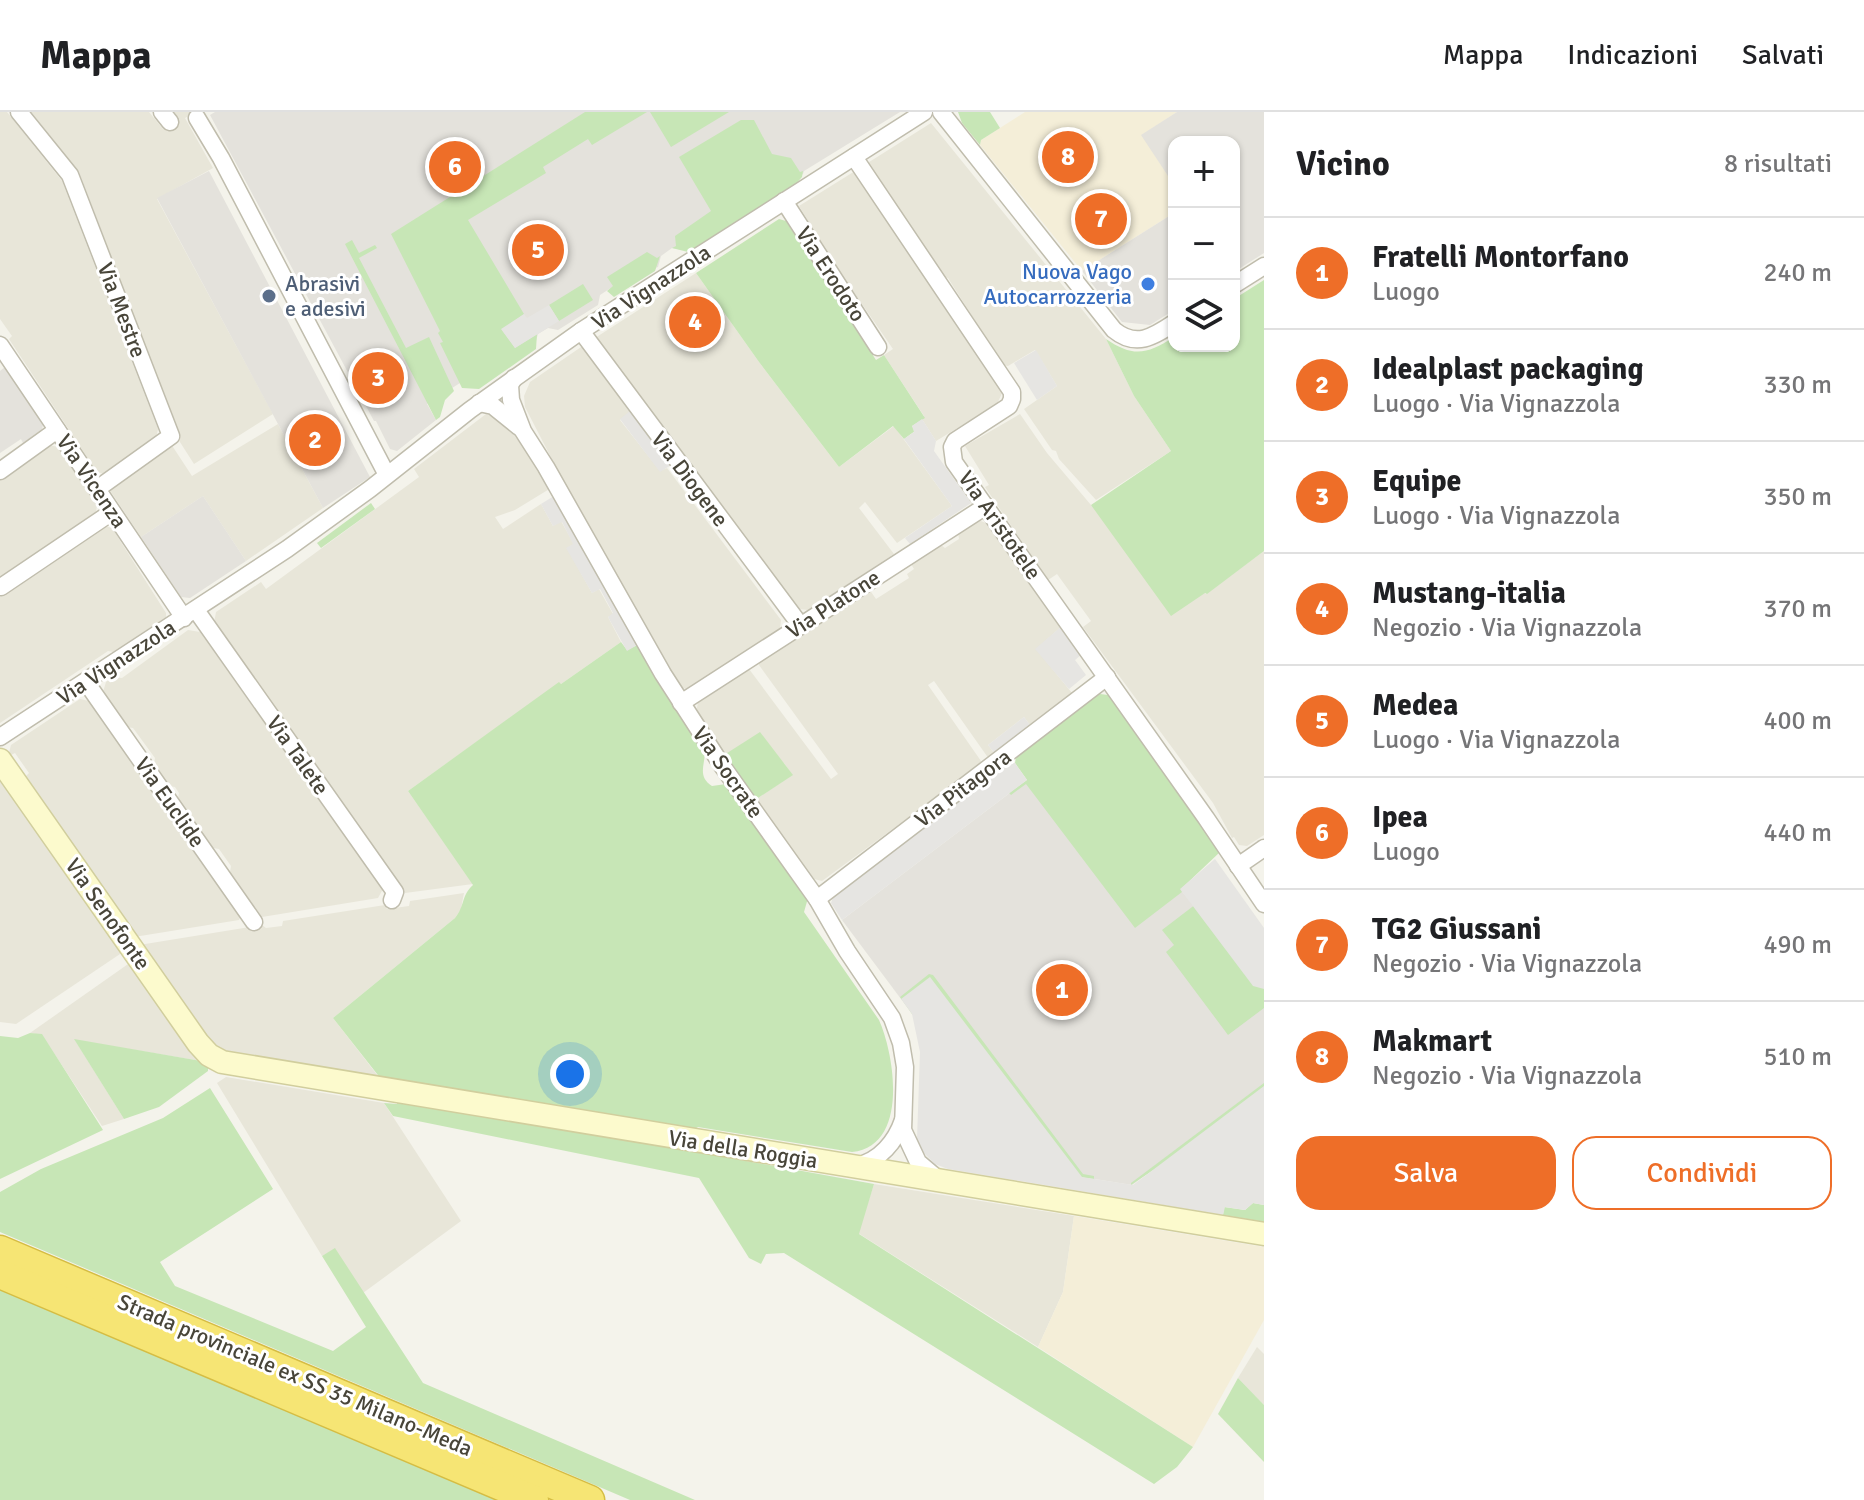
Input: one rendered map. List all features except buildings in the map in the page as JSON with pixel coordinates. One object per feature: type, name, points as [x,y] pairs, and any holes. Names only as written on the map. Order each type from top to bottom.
[{"type":"highway","name":"Strada provinciale ex SS 35 Milano-Meda","points":[[0,1250],[590,1500]]},
{"type":"highway","name":"Strada provinciale ex SS 35 Milano-Meda","points":[[0,1274],[534,1500]]},
{"type":"street","name":"Via Mestre","points":[[19,112],[70,175],[171,436],[97,489]]},
{"type":"street","name":"Via Vignazzola","points":[[0,737],[299,540],[479,403],[581,331],[924,112]]},
{"type":"street","points":[[941,112],[1103,317],[1124,337],[1146,340],[1168,327]]},
{"type":"street","points":[[197,118],[387,475]]},
{"type":"street","name":"Via Aristotele","points":[[854,157],[1012,392],[1009,406],[961,436],[952,447],[954,462],[1264,904]]},
{"type":"street","name":"Via Erodoto","points":[[784,201],[878,347]]},
{"type":"street","points":[[1240,281],[1264,266]]},
{"type":"street","name":"Via Diogene","points":[[581,331],[801,626]]},
{"type":"street","name":"Via Vicenza","points":[[1,349],[112,512],[190,614]]},
{"type":"street","name":"Via Socrate","points":[[514,378],[510,385],[511,400],[523,431],[681,703],[817,899],[847,951],[887,1008],[896,1027],[905,1067],[903,1130],[912,1152]]},
{"type":"street","name":"Via Socrate","points":[[479,403],[493,406],[523,431]]},
{"type":"street","points":[[0,471],[57,430]]},
{"type":"street","name":"Via Platone","points":[[681,703],[986,506]]},
{"type":"street","points":[[1,587],[112,512]]},
{"type":"street","name":"Via Talete","points":[[190,614],[395,892],[392,900]]},
{"type":"street","name":"Via Pitagora","points":[[817,899],[1107,677]]},
{"type":"street","name":"Via Euclide","points":[[86,682],[254,922]]},
{"type":"street","name":"Via Senofonte","points":[[0,760],[198,1043],[209,1055],[222,1062]]},
{"type":"street","points":[[1238,866],[1264,848]]},
{"type":"street","name":"Via della Roggia","points":[[222,1062],[854,1167],[888,1166],[942,1181],[1264,1234]]},
{"type":"street","name":"Via Socrate","points":[[888,1166],[903,1118]]},
{"type":"street","points":[[888,1166],[913,1167],[912,1152]]},
{"type":"street","points":[[912,1152],[926,1171],[942,1181]]},
{"type":"shaded area","points":[[0,112],[7,112],[62,181],[158,429],[156,438],[105,474],[97,472],[9,339],[12,336],[0,319]]},
{"type":"shaded area","points":[[31,112],[149,112],[163,129],[180,120],[174,112],[196,112],[185,118],[213,168],[157,199],[273,414],[194,464],[178,439],[180,436],[79,172]]},
{"type":"shaded area","points":[[215,112],[900,112],[683,250],[672,248],[661,256],[658,267],[626,278],[600,295],[598,305],[558,330],[548,328],[538,334],[534,347],[471,376],[427,404],[436,420],[397,451],[390,449],[374,421],[210,115]]},
{"type":"shaded area","points":[[1025,112],[1177,112],[1142,135],[1168,176],[1168,217],[1082,271],[980,145],[981,140]]},
{"type":"shaded area","points":[[1177,112],[1264,112],[1264,253],[1240,268],[1240,136],[1168,136],[1168,176],[1141,135]]},
{"type":"shaded area","points":[[931,123],[1106,339],[1134,396],[1171,451],[1096,500],[1059,459],[1024,409],[1057,386],[1035,350],[1008,366],[1003,365],[948,278],[944,277],[866,164]]},
{"type":"shaded area","points":[[209,171],[370,477],[323,508],[157,198]]},
{"type":"shaded area","points":[[855,171],[1003,391],[997,404],[936,441],[922,419],[924,416],[884,355],[893,349],[799,206]]},
{"type":"shaded area","points":[[1168,217],[1168,314],[1150,325],[1122,322],[1082,271]]},
{"type":"shaded area","points":[[696,273],[839,467],[894,426],[952,506],[897,543],[865,502],[859,508],[894,554],[808,610],[799,609],[595,338]]},
{"type":"shaded area","points":[[549,305],[559,321],[515,348],[501,329],[524,314],[527,318]]},
{"type":"shaded area","points":[[584,345],[633,409],[620,420],[660,471],[667,468],[781,620],[780,628],[688,690],[681,687],[559,473],[525,407],[524,396],[530,382]]},
{"type":"shaded area","points":[[1036,350],[1057,386],[1037,400],[1014,363]]},
{"type":"shaded area","points":[[5,367],[43,425],[23,443],[21,439],[0,453],[0,371]]},
{"type":"shaded area","points":[[630,411],[671,465],[660,472],[620,419]]},
{"type":"shaded area","points":[[486,414],[500,420],[519,441],[551,488],[515,510],[495,517],[503,529],[541,504],[553,526],[561,521],[574,544],[567,548],[592,593],[599,589],[613,614],[608,617],[621,642],[408,791],[473,884],[405,893],[214,623],[216,612],[261,582],[266,589],[419,477],[414,469]]},
{"type":"shaded area","points":[[1020,414],[1047,453],[1091,505],[1206,594],[1264,551],[1264,835],[1247,846],[1239,845],[1232,838],[1213,803],[1083,627],[1091,621],[1057,574],[1048,580],[985,487],[989,485],[965,446]]},
{"type":"shaded area","points":[[922,419],[936,441],[934,451],[971,503],[910,544],[905,538],[952,506],[904,439],[914,432],[912,426]]},
{"type":"shaded area","points":[[278,424],[323,508],[246,561],[203,496],[141,537],[109,489],[171,444],[192,476]]},
{"type":"shaded area","points":[[49,445],[58,447],[97,505],[96,512],[0,577],[0,480]]},
{"type":"shaded area","points":[[203,496],[246,561],[190,598],[181,597],[141,537]]},
{"type":"shaded area","points":[[554,496],[639,644],[627,651],[608,617],[613,613],[600,589],[592,593],[566,548],[573,544],[562,522],[553,526],[541,504]]},
{"type":"shaded area","points":[[981,521],[988,524],[1062,626],[1036,649],[1072,693],[1030,725],[1024,717],[988,745],[995,754],[989,759],[934,681],[928,685],[981,764],[822,881],[814,879],[755,800],[792,775],[784,763],[724,755],[696,712],[698,703],[749,669],[831,779],[838,774],[759,662],[869,589],[876,599],[909,578],[907,574],[914,569],[911,564],[941,545],[945,548],[959,539],[958,532]]},
{"type":"shaded area","points":[[105,526],[112,528],[166,617],[113,652],[108,651],[0,723],[0,597]]},
{"type":"shaded area","points":[[1062,626],[1082,654],[1075,660],[1086,675],[1069,689],[1035,649]]},
{"type":"shaded area","points":[[188,630],[200,632],[383,889],[378,898],[262,917],[230,872],[231,866],[219,849],[213,848],[178,798],[175,787],[169,786],[154,764],[155,758],[133,728],[127,727],[103,692],[106,682],[112,677],[122,678]]},
{"type":"shaded area","points":[[80,699],[89,701],[241,916],[239,920],[134,937],[50,818],[53,815],[26,776],[29,773],[15,753],[9,753],[11,745]]},
{"type":"shaded area","points":[[1024,717],[1030,725],[995,754],[988,745]]},
{"type":"shaded area","points":[[1011,762],[1027,780],[842,920],[831,903],[834,895]]},
{"type":"shaded area","points":[[0,776],[123,952],[16,1024],[0,1022]]},
{"type":"shaded area","points":[[1027,780],[1180,889],[1264,989],[1264,1086],[1132,1185],[1082,1177],[901,999],[842,920]]},
{"type":"shaded area","points":[[1215,859],[1264,928],[1264,989],[1253,986],[1180,889]]},
{"type":"shaded area","points":[[464,893],[461,909],[455,918],[333,1018],[378,1076],[218,1051],[209,1044],[139,945],[262,925],[266,928],[282,926],[283,921],[385,905],[387,909],[409,906],[410,901]]},
{"type":"shaded area","points":[[131,962],[201,1061],[75,1040],[124,1119],[102,1126],[42,1035],[30,1033]]},
{"type":"shaded area","points":[[930,977],[1082,1177],[1133,1185],[1264,1086],[1264,1205],[1253,1203],[1245,1210],[1225,1207],[1223,1215],[948,1169],[935,1164],[922,1151],[917,1139],[920,1052],[912,1014],[901,999]]},
{"type":"shaded area","points":[[226,1077],[384,1103],[461,1221],[363,1293],[335,1249],[322,1256],[217,1083]]},
{"type":"shaded area","points":[[874,1184],[1074,1216],[1063,1292],[1038,1347],[858,1233]]},
{"type":"shaded area","points":[[1074,1216],[1264,1247],[1264,1320],[1193,1447],[1038,1347],[1063,1292]]},
{"type":"shaded area","points":[[1257,1347],[1264,1354],[1264,1405],[1238,1378]]},
{"type":"green space","points":[[585,112],[647,112],[592,145],[588,139],[543,167],[546,173],[468,220],[524,314],[502,330],[515,348],[537,334],[536,349],[479,389],[462,388],[440,343],[443,342],[438,333],[440,331],[391,234]]},
{"type":"green space","points":[[650,112],[729,112],[671,147]]},
{"type":"green space","points":[[958,112],[990,112],[1000,128],[981,140],[980,145],[962,123]]},
{"type":"green space","points":[[741,120],[754,120],[772,154],[791,158],[800,172],[803,171],[802,177],[794,186],[696,249],[688,252],[672,248],[676,246],[675,236],[711,211],[679,157]]},
{"type":"green space","points":[[779,219],[786,221],[876,360],[884,355],[925,418],[912,426],[915,431],[904,439],[893,426],[839,467],[696,273]]},
{"type":"green space","points":[[352,240],[359,253],[375,245],[377,248],[359,258],[406,348],[429,337],[454,391],[445,400],[440,417],[436,420],[345,244]]},
{"type":"green space","points":[[647,252],[657,258],[660,256],[655,271],[614,297],[607,291],[613,286],[607,277]]},
{"type":"green space","points":[[1264,280],[1264,551],[1207,594],[1171,616],[1091,505],[1171,451],[1134,396],[1106,339],[1125,349],[1140,352],[1168,340],[1168,352],[1240,352],[1240,295]]},
{"type":"green space","points":[[583,284],[593,300],[559,321],[549,305]]},
{"type":"green space","points":[[371,503],[375,509],[321,548],[317,543]]},
{"type":"green space","points":[[621,642],[627,650],[639,644],[705,753],[705,779],[712,786],[726,784],[808,898],[804,912],[879,1020],[890,1055],[893,1097],[883,1134],[870,1146],[852,1152],[698,1127],[691,1131],[381,1079],[333,1018],[455,918],[473,885],[408,791],[559,682],[561,684]]},
{"type":"green space","points":[[1108,695],[1115,701],[1220,852],[1181,889],[1182,892],[1135,928],[1026,784],[1011,795],[1009,793],[1027,780],[1015,763],[1016,757],[1093,696]]},
{"type":"green space","points":[[760,732],[793,775],[755,800],[724,755]]},
{"type":"green space","points":[[1196,904],[1264,985],[1264,1008],[1228,1035],[1166,952],[1174,945],[1162,930]]},
{"type":"green space","points":[[929,974],[933,975],[1083,1174],[1094,1176],[1094,1179],[1079,1177],[912,1014],[900,997]]},
{"type":"green space","points":[[30,1033],[42,1034],[103,1130],[0,1179],[0,1036],[18,1038]]},
{"type":"green space","points":[[74,1039],[201,1061],[208,1071],[159,1107],[124,1119]]},
{"type":"green space","points":[[1264,1083],[1264,1096],[1131,1185],[1131,1183]]},
{"type":"green space","points":[[210,1088],[273,1189],[160,1262],[175,1286],[333,1351],[366,1327],[322,1256],[335,1248],[423,1383],[695,1500],[630,1500],[0,1232],[0,1192],[41,1169],[163,1118]]},
{"type":"green space","points":[[398,1098],[874,1184],[859,1234],[1193,1447],[1177,1467],[1154,1484],[784,1253],[766,1254],[761,1264],[749,1258],[699,1178],[393,1116],[384,1103],[397,1104]]},
{"type":"green space","points":[[1253,1203],[1264,1205],[1264,1222],[1223,1215],[1224,1207],[1245,1210]]},
{"type":"green space","points":[[0,1289],[497,1500],[0,1500]]},
{"type":"green space","points":[[1238,1378],[1264,1405],[1264,1462],[1218,1414]]},
{"type":"place","name":"Makmart","points":[[1068,157]]},
{"type":"place","name":"Ipea","points":[[455,167]]},
{"type":"place","name":"TG2 Giussani","points":[[1101,219]]},
{"type":"place","name":"Medea","points":[[538,250]]},
{"type":"place","name":"Nuova Vago Autocarrozzeria","points":[[1148,284]]},
{"type":"place","name":"Abrasivi e adesivi","points":[[269,296]]},
{"type":"place","name":"Mustang-italia","points":[[695,322]]},
{"type":"place","name":"Equipe","points":[[378,378]]},
{"type":"place","name":"Idealplast packaging","points":[[315,440]]},
{"type":"place","name":"Fratelli Montorfano","points":[[1062,990]]}]
